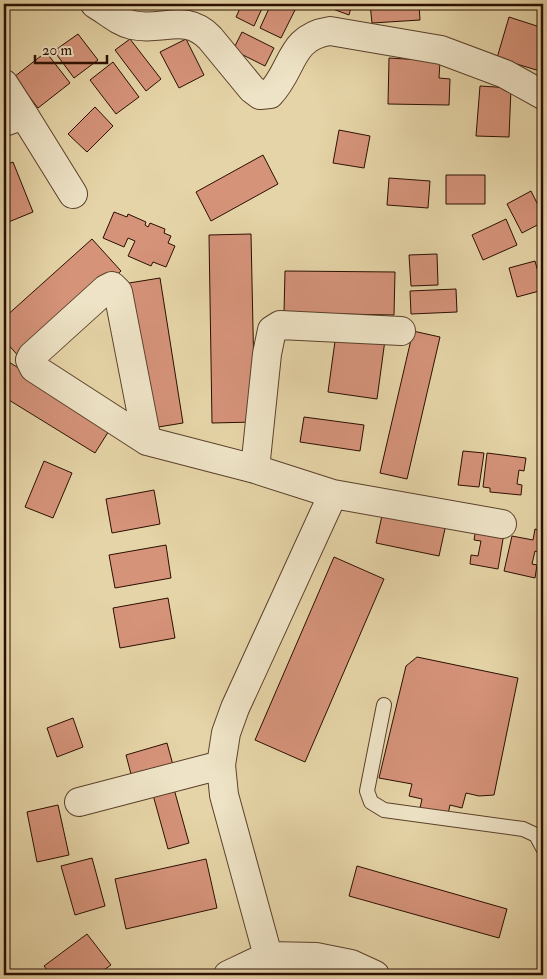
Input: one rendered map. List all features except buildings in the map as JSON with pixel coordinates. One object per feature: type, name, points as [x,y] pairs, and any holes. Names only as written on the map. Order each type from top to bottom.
[{"type":"street","points":[[95,4],[132,25],[185,24],[195,26],[210,38],[252,89],[260,95],[270,94],[277,86],[298,46],[307,38],[318,33],[330,31],[441,50],[505,74],[543,95]]},
{"type":"street","points":[[4,84],[14,119],[73,194]]},
{"type":"street","points":[[147,441],[118,292],[112,286],[106,289],[32,356],[30,360],[34,368],[147,441],[255,469],[333,494],[502,524]]},
{"type":"street","points":[[255,469],[267,354],[272,330],[280,324],[401,331]]},
{"type":"street","points":[[268,956],[224,795],[221,765],[226,733],[235,708],[333,494]]},
{"type":"street","points":[[79,802],[221,765]]},
{"type":"street","points":[[228,975],[268,956],[316,957],[350,964],[375,975]]},
{"type":"lane","points":[[384,705],[366,791],[371,802],[384,810],[523,830],[536,835],[543,848]]}]
